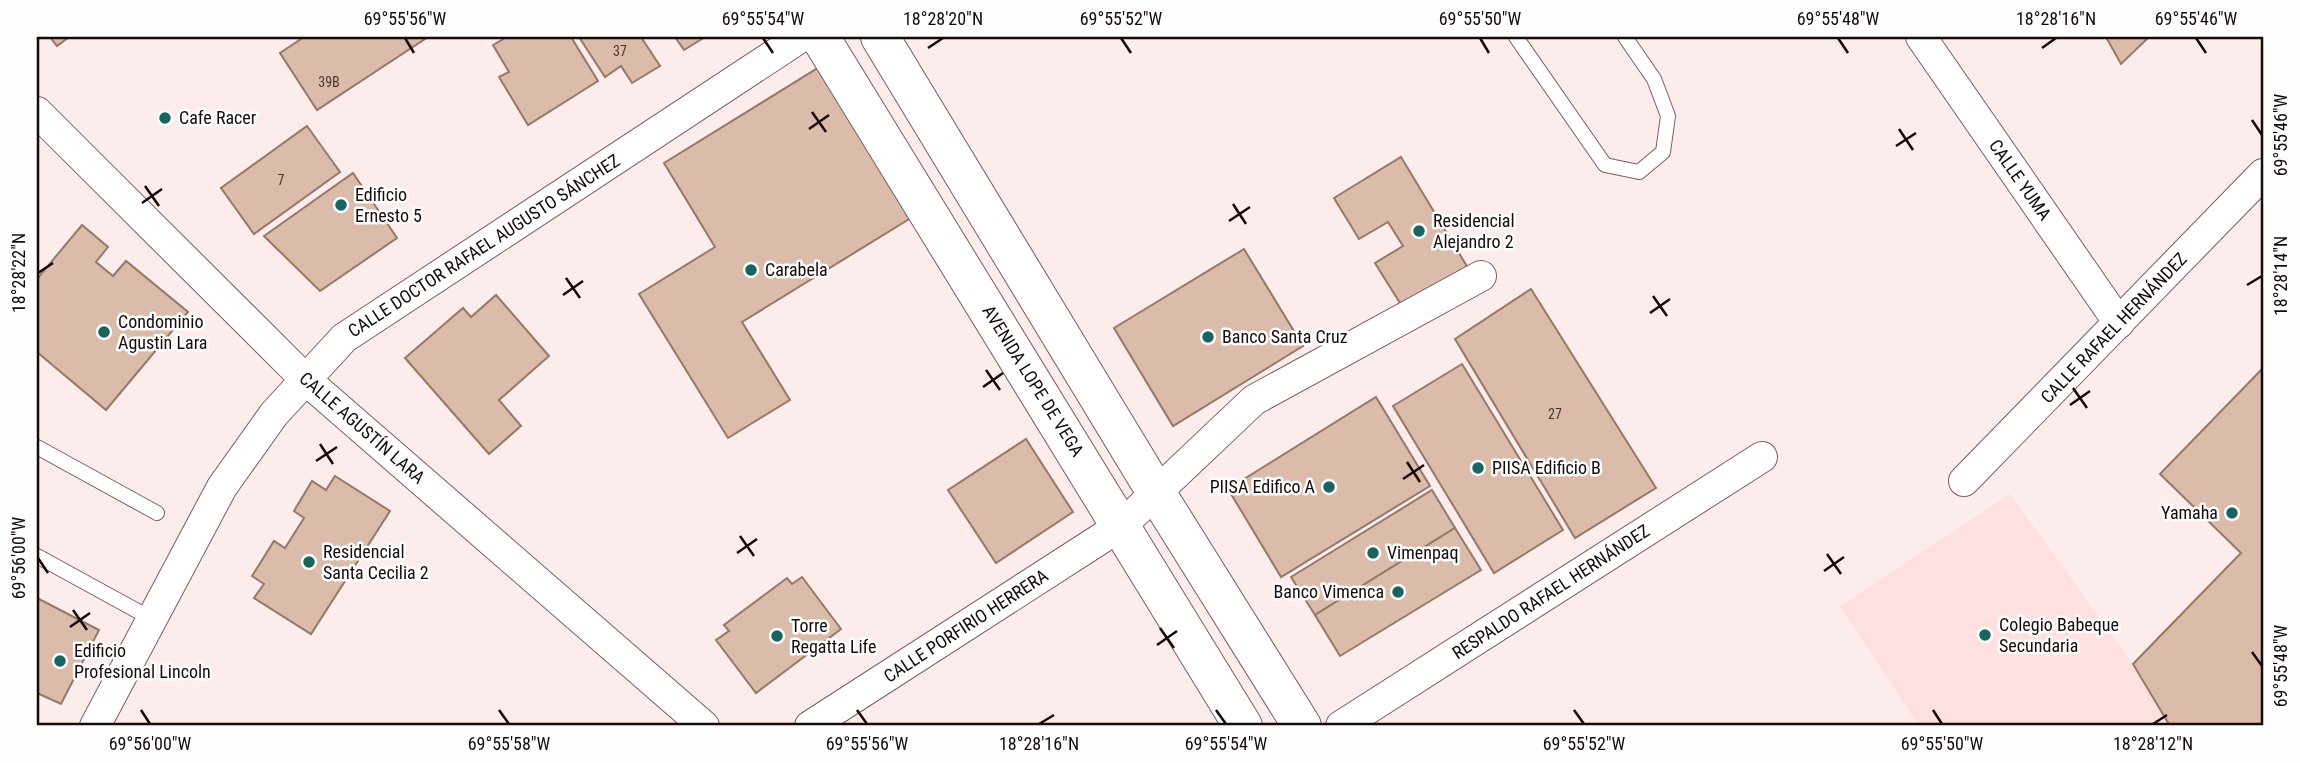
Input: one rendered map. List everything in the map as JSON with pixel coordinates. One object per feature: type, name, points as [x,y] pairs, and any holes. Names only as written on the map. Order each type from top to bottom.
[{"type":"main road","name":"AVENIDA LOPE DE VEGA","points":[[820,37],[1243,726]]},
{"type":"main road","points":[[880,37],[1157,495],[1302,726]]},
{"type":"street","name":"CALLE DOCTOR RAFAEL AUGUSTO SÁNCHEZ","points":[[95,726],[222,487],[274,414],[344,338],[801,37]]},
{"type":"street","name":"CALLE YUMA","points":[[1921,37],[2119,323]]},
{"type":"street","name":"CALLE AGUSTÍN LARA","points":[[37,112],[306,380],[704,726]]},
{"type":"street","name":"CALLE RAFAEL HERNÁNDEZ","points":[[1964,481],[2263,174]]},
{"type":"street","name":"CALLE PORFIRIO HERRERA","points":[[810,726],[1122,525],[1157,495],[1254,400],[1481,276]]},
{"type":"street","name":"RESPALDO RAFAEL HERNÁNDEZ","points":[[1341,726],[1762,457]]},
{"type":"lane","points":[[1516,37],[1605,165],[1639,172],[1663,152],[1668,116],[1654,79],[1625,37]]},
{"type":"lane","points":[[37,447],[157,513]]},
{"type":"lane","points":[[37,556],[152,619]]},
{"type":"shaded area","name":"Colegio Babeque Secundaria","points":[[2010,494],[2133,664],[2170,726],[1919,726],[1840,606]]},
{"type":"building","points":[[50,37],[69,37],[57,46]]},
{"type":"building","points":[[304,37],[428,37],[317,110],[280,53]]},
{"type":"building","points":[[507,37],[571,37],[598,81],[528,125],[499,77],[509,72],[493,45]]},
{"type":"building","points":[[579,37],[641,37],[660,66],[632,83],[621,66],[605,77]]},
{"type":"building","points":[[675,37],[705,37],[684,50]]},
{"type":"building","points":[[2106,37],[2149,37],[2121,64]]},
{"type":"building","name":"Carabela","points":[[826,63],[919,213],[742,322],[790,400],[728,438],[639,294],[715,247],[664,163]]},
{"type":"building","points":[[307,126],[340,172],[254,234],[221,188]]},
{"type":"building","name":"Residencial Alejandro 2","points":[[1401,157],[1468,268],[1403,308],[1375,263],[1403,246],[1388,222],[1359,239],[1334,198]]},
{"type":"building","name":"Edificio Ernesto 5","points":[[353,173],[397,238],[320,291],[264,236]]},
{"type":"building","name":"Condominio Agustin Lara","points":[[82,225],[108,247],[96,262],[113,276],[126,261],[188,312],[106,410],[37,352],[37,279]]},
{"type":"building","name":"Banco Santa Cruz","points":[[1244,249],[1303,346],[1173,426],[1114,328]]},
{"type":"building","points":[[1531,289],[1656,488],[1575,538],[1455,339]]},
{"type":"building","points":[[496,295],[549,356],[499,400],[521,426],[489,454],[405,358],[463,308],[471,317]]},
{"type":"building","name":"PIISA Edificio B","points":[[1462,364],[1563,530],[1494,573],[1393,406]]},
{"type":"building","name":"Yamaha","points":[[2263,368],[2263,726],[2170,726],[2133,664],[2241,553],[2160,474]]},
{"type":"building","name":"PIISA Edifico A","points":[[1376,397],[1430,486],[1281,577],[1228,489]]},
{"type":"building","points":[[1026,439],[1073,512],[996,563],[948,490]]},
{"type":"building","name":"Residencial Santa Cecilia 2","points":[[335,476],[390,511],[311,634],[254,598],[264,584],[252,576],[274,541],[285,548],[304,518],[294,511],[312,481],[326,490]]},
{"type":"building","name":"Vimenpaq","points":[[1432,490],[1455,528],[1315,615],[1291,577]]},
{"type":"building","name":"Banco Vimenca","points":[[1455,528],[1481,570],[1340,656],[1315,615]]},
{"type":"building","name":"Torre Regatta Life","points":[[802,577],[841,629],[756,693],[716,640],[729,631],[724,625],[787,578],[792,584]]},
{"type":"building","name":"Edificio Profesional Lincoln","points":[[37,598],[99,630],[61,704],[37,693]]},
{"type":"place","name":"Cafe Racer","points":[[165,118]]},
{"type":"place","name":"Edificio Ernesto 5","points":[[341,205]]},
{"type":"place","name":"Residencial Alejandro 2","points":[[1419,231]]},
{"type":"place","name":"Carabela","points":[[751,270]]},
{"type":"place","name":"Condominio Agustin Lara","points":[[104,332]]},
{"type":"place","name":"Banco Santa Cruz","points":[[1208,337]]},
{"type":"place","name":"PIISA Edificio B","points":[[1478,468]]},
{"type":"place","name":"PIISA Edifico A","points":[[1329,487]]},
{"type":"place","name":"Yamaha","points":[[2232,513]]},
{"type":"place","name":"Vimenpaq","points":[[1373,553]]},
{"type":"place","name":"Residencial Santa Cecilia 2","points":[[309,562]]},
{"type":"place","name":"Banco Vimenca","points":[[1398,592]]},
{"type":"place","name":"Colegio Babeque Secundaria","points":[[1985,635]]},
{"type":"place","name":"Torre Regatta Life","points":[[777,636]]},
{"type":"place","name":"Edificio Profesional Lincoln","points":[[60,661]]}]
